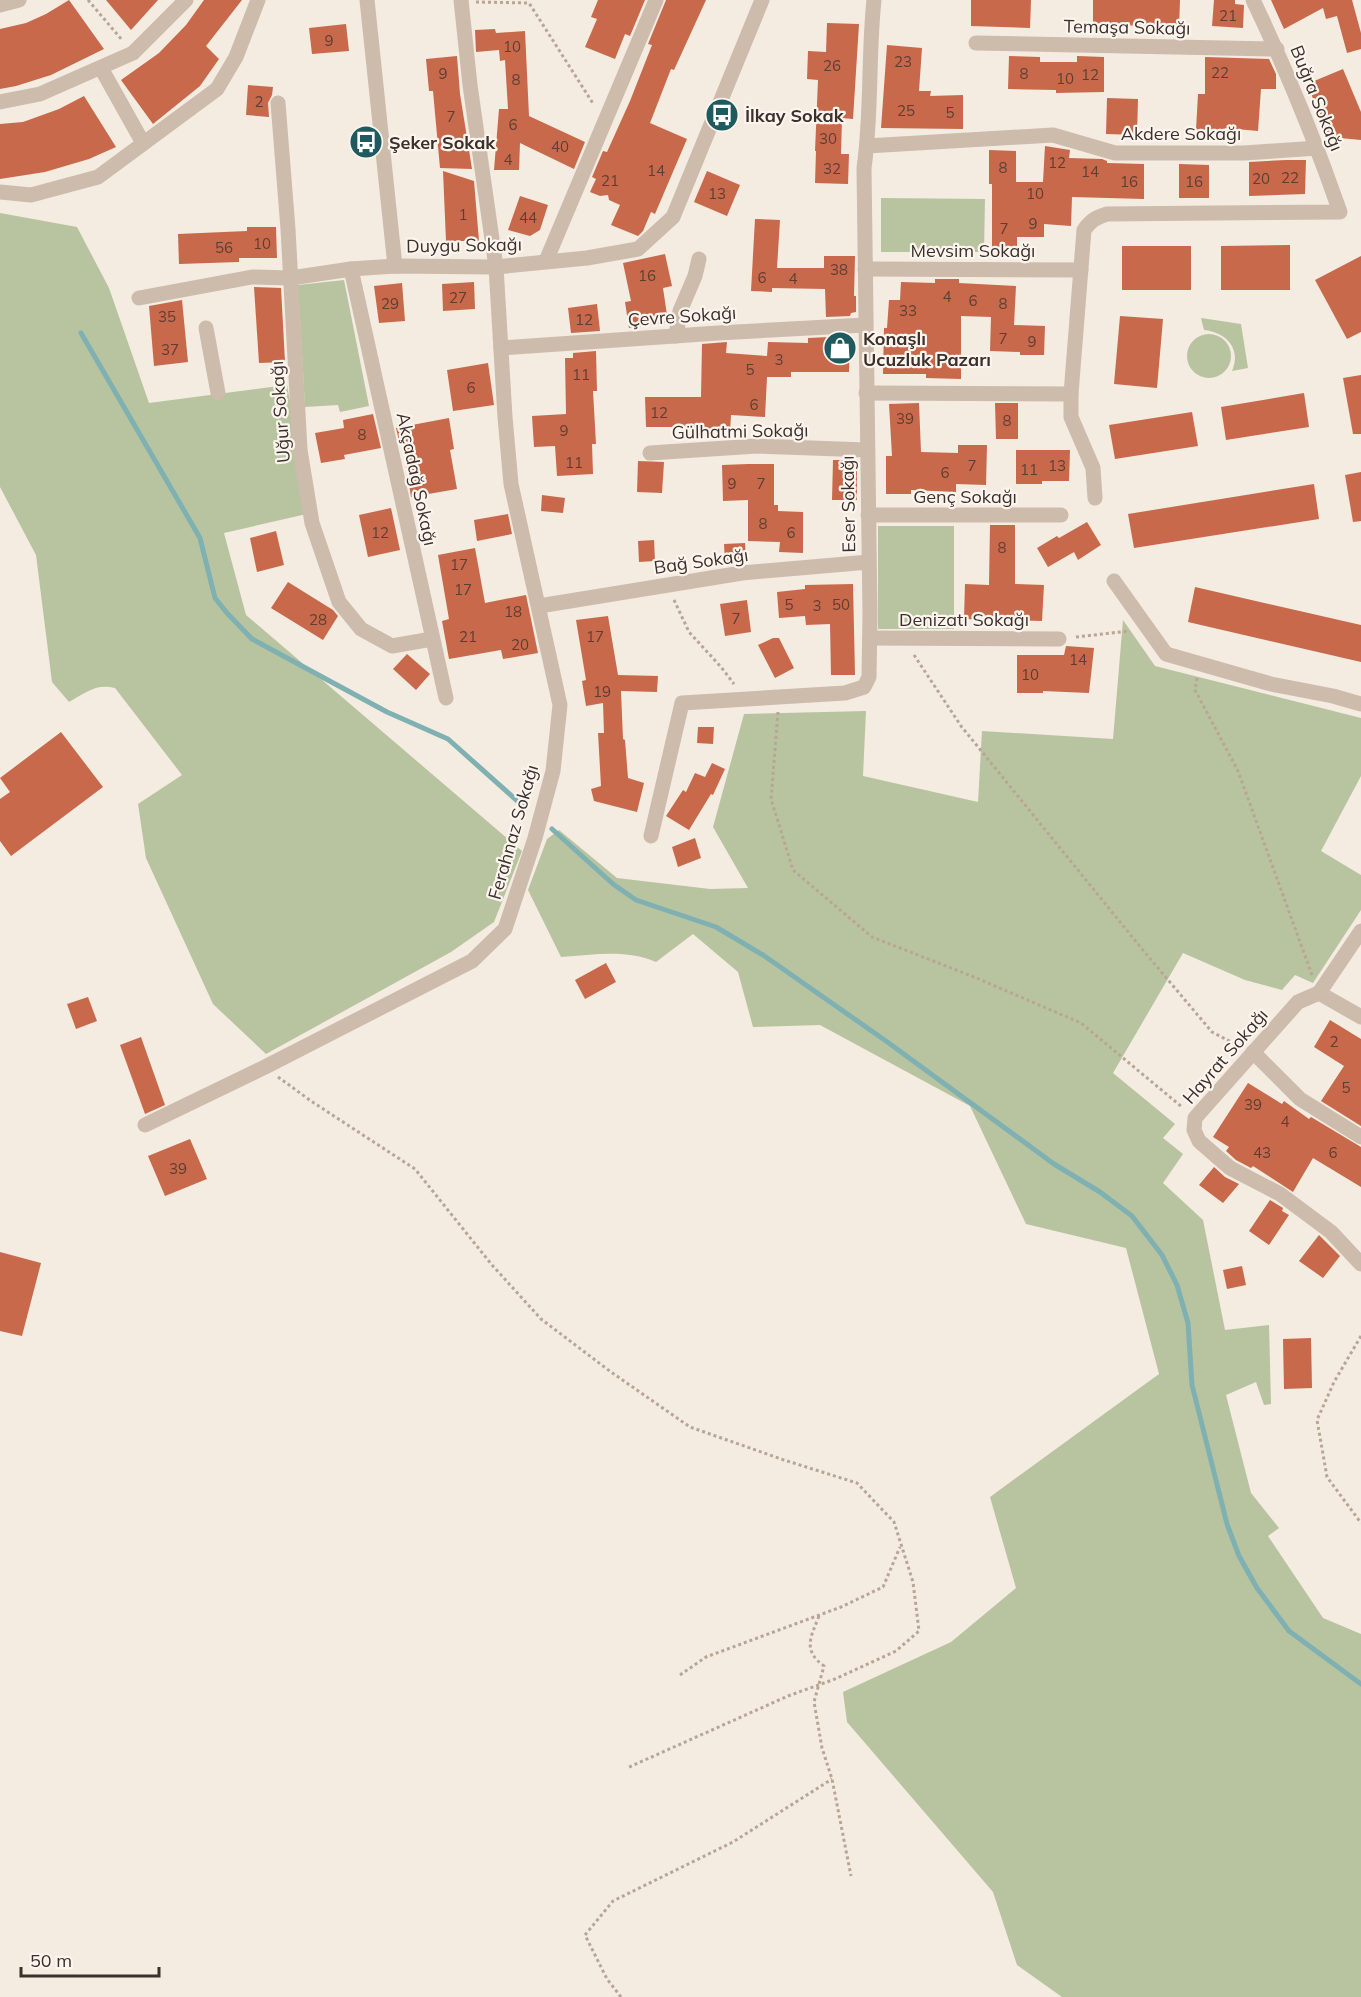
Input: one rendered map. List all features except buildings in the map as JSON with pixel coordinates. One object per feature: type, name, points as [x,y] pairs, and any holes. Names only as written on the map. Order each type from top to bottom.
[{"type":"street","points":[[0,4],[19,0]]},
{"type":"street","points":[[0,102],[40,94],[133,53],[186,0]]},
{"type":"street","points":[[0,192],[31,195],[98,177],[217,89],[236,57],[258,0]]},
{"type":"street","points":[[367,0],[395,266]]},
{"type":"street","name":"Duygu Sokağı","points":[[139,298],[252,277],[291,278],[351,269],[395,266],[496,267],[546,261],[656,0]]},
{"type":"street","points":[[546,261],[587,258],[638,249],[673,217],[762,0]]},
{"type":"street","name":"Eser Sokağı","points":[[651,836],[682,703],[845,693],[864,687],[868,676],[870,638],[864,168],[867,146],[873,0]]},
{"type":"street","name":"Buğra Sokağı","points":[[1082,270],[1084,230],[1094,218],[1107,214],[1340,212],[1318,148],[1253,0]]},
{"type":"street","name":"Ferahnaz Sokağı","points":[[145,1125],[265,1067],[472,961],[505,929],[535,838],[553,771],[560,705],[511,484],[496,267],[470,85],[461,2]]},
{"type":"street","name":"Temaşa Sokağı","points":[[976,43],[1276,49]]},
{"type":"street","points":[[101,68],[143,143]]},
{"type":"street","name":"Uğur Sokağı","points":[[278,103],[291,278],[300,450],[312,523],[339,602],[361,629],[392,646],[432,639]]},
{"type":"street","name":"Akdere Sokağı","points":[[867,146],[1053,135],[1115,153],[1244,153],[1318,148]]},
{"type":"street","points":[[676,336],[680,311],[695,276],[699,259]]},
{"type":"street","name":"Akçadağ Sokağı","points":[[351,269],[446,698]]},
{"type":"street","name":"Mevsim Sokağı","points":[[865,270],[1082,270]]},
{"type":"street","points":[[1082,270],[1071,417],[1094,468],[1095,498]]},
{"type":"street","name":"Çevre Sokağı","points":[[501,348],[865,325]]},
{"type":"street","points":[[207,327],[218,393]]},
{"type":"street","points":[[866,393],[1071,394]]},
{"type":"street","name":"Gülhatmi Sokağı","points":[[650,453],[757,446],[867,450]]},
{"type":"street","name":"Genç Sokağı","points":[[868,515],[1061,515]]},
{"type":"street","name":"Bağ Sokağı","points":[[539,606],[742,573],[869,562]]},
{"type":"street","points":[[1114,581],[1166,654],[1271,684],[1361,704]]},
{"type":"street","name":"Denizatı Sokağı","points":[[870,638],[1059,639]]},
{"type":"street","name":"Hayrat Sokağı","points":[[1361,931],[1319,993],[1298,1002],[1195,1118],[1194,1130],[1199,1141],[1230,1168],[1280,1194],[1331,1232],[1361,1264]]},
{"type":"street","points":[[1319,993],[1361,1017]]},
{"type":"street","points":[[1253,1052],[1300,1099],[1361,1137]]},
{"type":"path","points":[[88,0],[133,53]]},
{"type":"path","points":[[461,2],[530,2],[605,121]]},
{"type":"path","points":[[668,585],[689,632],[721,667],[746,700]]},
{"type":"path","points":[[1059,639],[1137,631]]},
{"type":"path","points":[[903,638],[961,726],[1212,1032],[1253,1052]]},
{"type":"path","points":[[1200,663],[1195,690],[1238,771],[1319,993]]},
{"type":"path","points":[[779,698],[771,799],[794,870],[872,937],[974,977],[1081,1023],[1195,1118]]},
{"type":"path","points":[[265,1067],[311,1101],[415,1169],[492,1265],[541,1319],[611,1372],[690,1427],[857,1483],[894,1522],[913,1582],[919,1630],[896,1651],[788,1696],[627,1768]]},
{"type":"path","points":[[1361,1336],[1334,1382],[1317,1420],[1326,1477],[1361,1523]]},
{"type":"path","points":[[680,1675],[706,1658],[819,1616],[883,1587],[901,1545]]},
{"type":"path","points":[[819,1616],[809,1643],[814,1658],[824,1666],[814,1702],[851,1876]]},
{"type":"path","points":[[621,1997],[607,1979],[585,1935],[613,1901],[733,1842],[832,1779]]},
{"type":"green space","points":[[881,198],[985,199],[984,252],[881,252]]},
{"type":"green space","points":[[0,213],[77,227],[109,288],[149,403],[287,385],[311,513],[224,533],[246,615],[522,851],[494,922],[451,952],[266,1054],[213,1004],[146,858],[138,804],[182,775],[115,688],[96,688],[69,702],[52,682],[36,555],[0,487]]},
{"type":"green space","points":[[344,280],[369,406],[340,412],[338,405],[305,407],[298,285]]},
{"type":"green space","points":[[1201,318],[1241,324],[1248,368],[1232,371],[1235,356],[1230,343],[1219,334],[1204,330]]},
{"type":"green space","points":[[1209,334],[1224,341],[1231,356],[1224,371],[1209,378],[1194,371],[1187,356],[1194,341]]},
{"type":"green space","points":[[878,526],[954,526],[954,629],[878,629]]},
{"type":"green space","points":[[1123,620],[1155,666],[1361,718],[1361,776],[1321,851],[1361,875],[1361,910],[1313,983],[1295,975],[1282,990],[1245,980],[1183,953],[1113,1073],[1175,1124],[1163,1138],[1183,1154],[1163,1183],[1203,1220],[1225,1330],[1269,1325],[1271,1404],[1264,1405],[1256,1382],[1226,1395],[1251,1493],[1279,1528],[1268,1536],[1323,1618],[1361,1634],[1361,1997],[1062,1997],[1017,1965],[993,1892],[847,1722],[843,1692],[951,1642],[1016,1588],[990,1497],[1159,1374],[1126,1248],[1026,1224],[970,1106],[820,1025],[753,1027],[738,972],[693,934],[656,962],[621,954],[561,957],[528,890],[547,839],[559,830],[617,878],[710,889],[748,888],[713,827],[744,714],[866,711],[863,776],[978,802],[982,731],[1113,739]]},
{"type":"waterway","points":[[81,333],[200,538],[215,598],[227,613],[252,639],[387,712],[448,739],[524,807]]},
{"type":"waterway","points":[[552,829],[613,884],[636,900],[716,927],[763,955],[886,1041],[1054,1164],[1100,1192],[1132,1216],[1162,1255],[1177,1285],[1188,1323],[1192,1385],[1227,1524],[1239,1556],[1257,1588],[1289,1631],[1361,1684]]},
{"type":"place","name":"İlkay Sokak","points":[[722,115]]},
{"type":"place","name":"Şeker Sokak","points":[[366,142]]},
{"type":"place","name":"Konaşlı Ucuzluk Pazarı","points":[[840,348]]}]
